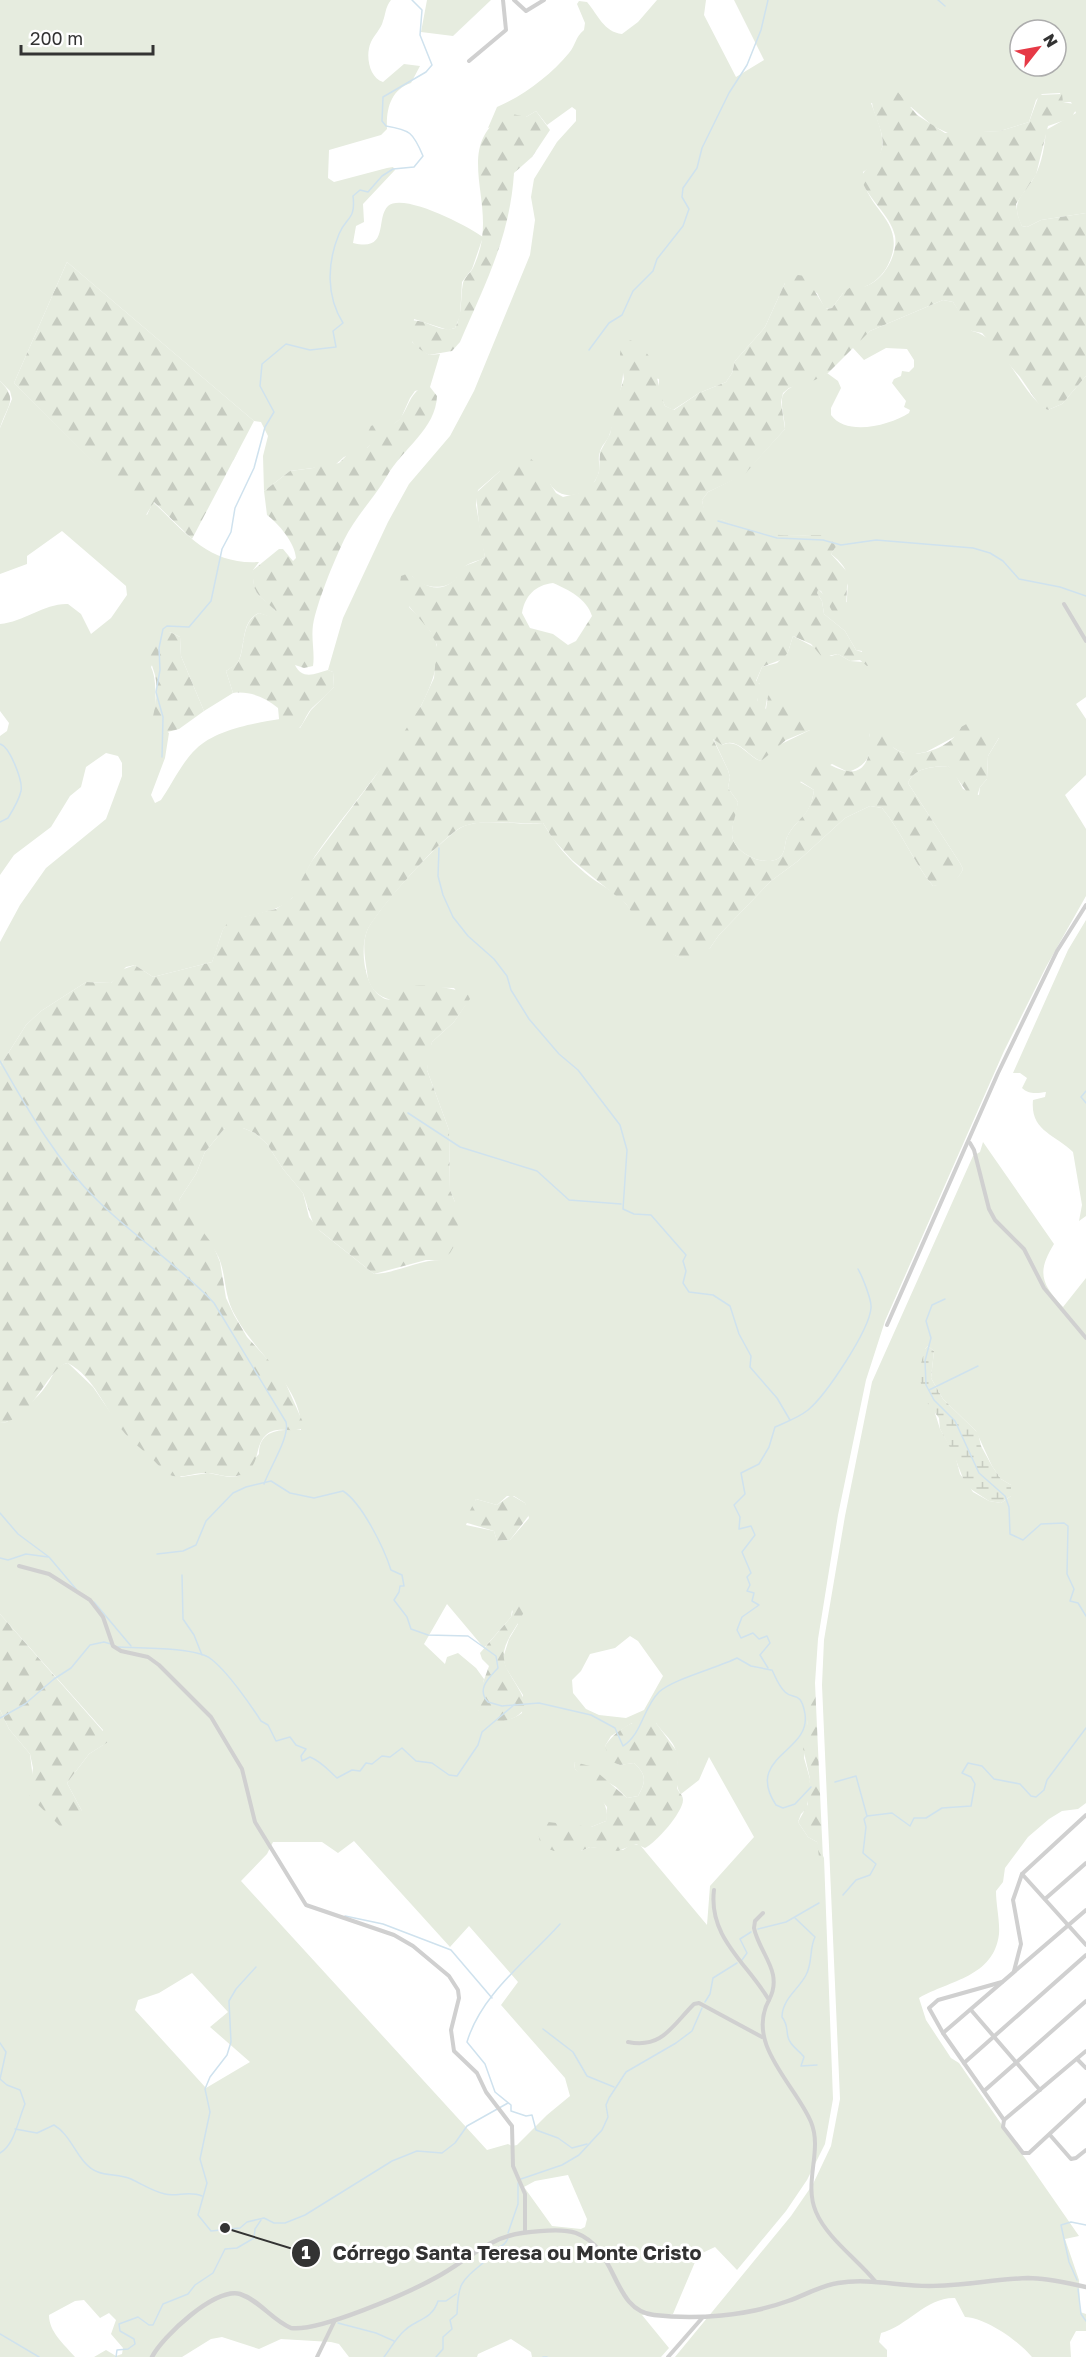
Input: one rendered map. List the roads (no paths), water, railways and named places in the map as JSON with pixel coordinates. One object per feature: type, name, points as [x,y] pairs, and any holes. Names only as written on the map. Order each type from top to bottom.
[{"type":"street","points":[[469,62],[506,30],[502,0]]},
{"type":"street","points":[[514,0],[526,11],[544,0]]},
{"type":"street","points":[[1064,604],[1086,640]]},
{"type":"street","points":[[887,1325],[940,1201],[970,1142],[998,1073],[1058,951],[1086,905]]},
{"type":"street","points":[[970,1142],[989,1209],[995,1220],[1023,1249],[1044,1288],[1086,1338]]},
{"type":"street","points":[[19,1566],[49,1574],[90,1600],[103,1617],[113,1646],[121,1651],[148,1658],[159,1665],[211,1717],[242,1769],[255,1822],[306,1905],[394,1935],[413,1946],[449,1976],[459,1994],[451,2030],[454,2051],[477,2073],[486,2092],[512,2126],[513,2166],[525,2194],[525,2232]]},
{"type":"street","points":[[1014,1972],[1021,1944],[1014,1900],[1022,1874],[1085,1817]]},
{"type":"street","points":[[1045,1899],[1086,1863]]},
{"type":"street","points":[[1022,1874],[1086,1945]]},
{"type":"street","points":[[714,1890],[712,1913],[720,1930],[769,2000]]},
{"type":"street","points":[[943,2033],[1086,1910]]},
{"type":"street","points":[[763,1913],[754,1928],[771,1965],[773,1988],[762,2014],[763,2037],[767,2049],[806,2112],[815,2136],[817,2144],[810,2175],[817,2214],[875,2281]]},
{"type":"street","points":[[964,2063],[1086,1955]]},
{"type":"street","points":[[1002,1982],[930,2004],[930,2013],[1004,2120]]},
{"type":"street","points":[[984,2091],[1086,2001]]},
{"type":"street","points":[[628,2042],[643,2045],[653,2043],[694,2004],[699,2003],[763,2037]]},
{"type":"street","points":[[971,2010],[1040,2090]]},
{"type":"street","points":[[1086,2051],[1004,2120],[1002,2127],[1023,2153],[1032,2152],[1086,2100]]},
{"type":"street","points":[[1077,2059],[1086,2068]]},
{"type":"street","points":[[1050,2135],[1071,2159],[1086,2150]]},
{"type":"street","points":[[152,2357],[158,2345],[170,2332],[208,2304],[229,2294],[244,2296],[291,2328],[318,2325],[437,2278],[493,2240],[525,2232],[569,2232],[584,2237],[606,2257],[623,2294],[641,2311],[652,2315],[703,2317],[780,2304],[827,2285],[875,2281],[935,2286],[1030,2278],[1086,2287]]},
{"type":"street","points":[[668,2357],[703,2317]]},
{"type":"street","points":[[317,2357],[335,2319]]},
{"type":"waterway","points":[[162,757],[163,717],[156,692],[160,670],[159,648],[163,629],[167,626],[189,627],[211,601],[222,549],[231,532],[235,508],[254,468],[265,427],[274,412],[260,386],[262,364],[286,344],[310,350],[336,347],[333,331],[343,323],[337,313],[331,291],[332,256],[339,234],[352,214],[353,196],[360,190],[368,192],[382,176],[393,169],[414,167],[423,156],[410,134],[386,126],[382,121],[383,97],[426,72],[432,65],[420,35],[422,10],[412,0]]},
{"type":"waterway","points":[[589,350],[609,323],[622,315],[633,291],[653,271],[657,259],[683,226],[689,209],[682,197],[683,188],[697,168],[702,148],[729,93],[747,65],[761,30],[768,0]]},
{"type":"waterway","points":[[938,0],[945,6]]},
{"type":"waterway","points":[[718,521],[777,538],[823,540],[841,545],[876,540],[973,548],[990,553],[1003,561],[1019,579],[1060,587],[1086,596]]},
{"type":"waterway","points":[[0,744],[12,758],[21,786],[19,798],[12,812],[8,818],[0,822]]},
{"type":"waterway","points":[[439,848],[438,876],[443,895],[453,917],[468,936],[494,959],[507,976],[511,990],[529,1019],[559,1054],[578,1070],[620,1125],[627,1150],[623,1209],[634,1214],[651,1215],[686,1255],[683,1261],[686,1271],[683,1283],[689,1292],[713,1295],[730,1306],[739,1334],[751,1356],[750,1367],[777,1398],[790,1420]]},
{"type":"waterway","points":[[0,1061],[44,1134],[82,1185],[214,1303],[286,1422],[285,1436],[264,1484]]},
{"type":"waterway","points":[[1086,1091],[1081,1097],[1086,1103]]},
{"type":"waterway","points":[[408,1113],[460,1147],[537,1171],[569,1200],[621,1204]]},
{"type":"waterway","points":[[768,1668],[760,1655],[770,1643],[767,1636],[759,1639],[753,1633],[741,1638],[737,1630],[742,1617],[759,1605],[752,1601],[754,1593],[747,1591],[750,1585],[747,1577],[751,1573],[742,1552],[755,1535],[751,1526],[739,1529],[740,1517],[734,1505],[745,1494],[741,1473],[759,1464],[769,1447],[775,1427],[800,1415],[816,1402],[855,1346],[863,1332],[871,1308],[858,1269]]},
{"type":"waterway","points":[[945,1299],[932,1305],[926,1321],[931,1338],[925,1361],[926,1385],[934,1400],[955,1421],[979,1473],[1005,1496],[1009,1507],[1010,1534],[1023,1540],[1041,1524],[1064,1523],[1068,1526],[1067,1574],[1074,1589],[1070,1601],[1078,1603],[1086,1616]]},
{"type":"waterway","points":[[929,1390],[978,1366]]},
{"type":"waterway","points":[[157,1554],[183,1551],[196,1545],[206,1521],[233,1493],[246,1487],[271,1481],[290,1493],[314,1498],[343,1491],[365,1515],[378,1538],[391,1570],[402,1575],[404,1586],[400,1586],[394,1600],[407,1617],[411,1629],[428,1635],[468,1636],[496,1656],[498,1668],[485,1684],[483,1693],[488,1702],[502,1706],[539,1703],[591,1715],[615,1728],[623,1746],[639,1728],[654,1698],[666,1687],[737,1658],[751,1666],[771,1670]]},
{"type":"waterway","points":[[0,1513],[18,1534],[49,1557],[76,1589]]},
{"type":"waterway","points":[[0,1558],[8,1560],[26,1554],[48,1557]]},
{"type":"waterway","points":[[182,1575],[183,1619],[194,1635],[202,1655]]},
{"type":"waterway","points":[[94,1602],[131,1646]]},
{"type":"waterway","points":[[0,1718],[25,1704],[54,1679],[71,1668],[90,1645],[104,1642],[111,1644]]},
{"type":"waterway","points":[[118,1647],[181,1650],[204,1655],[211,1659],[231,1679],[261,1721],[268,1725],[276,1741],[290,1737],[296,1745],[306,1749],[301,1756],[302,1761],[310,1757],[337,1778],[352,1770],[360,1771],[366,1763],[372,1764],[382,1756],[390,1757],[402,1748],[416,1761],[432,1763],[449,1775],[457,1776],[478,1745],[482,1732],[515,1704]]},
{"type":"waterway","points":[[772,1670],[785,1692],[799,1699],[805,1714],[804,1727],[798,1738],[773,1765],[768,1776],[768,1789],[776,1805],[783,1808],[795,1804],[811,1787]]},
{"type":"waterway","points":[[867,1816],[892,1813],[910,1826],[914,1818],[926,1818],[942,1808],[971,1806],[975,1784],[971,1777],[962,1773],[968,1763],[982,1766],[994,1779],[1020,1784],[1031,1796],[1036,1797],[1044,1790],[1047,1780],[1086,1728]]},
{"type":"waterway","points":[[835,1782],[856,1776],[867,1816],[864,1819],[866,1827],[863,1853],[876,1864],[870,1875],[856,1880],[843,1895]]},
{"type":"waterway","points":[[758,1929],[786,1922],[819,1903]]},
{"type":"waterway","points":[[345,1916],[383,1924],[451,1950],[492,1998]]},
{"type":"waterway","points":[[795,1918],[815,1937],[808,1970],[791,1994],[782,2017],[789,2040],[804,2057],[801,2066],[817,2065]]},
{"type":"waterway","points":[[560,1924],[494,1993],[483,2008],[467,2042],[485,2064],[495,2092],[511,2105],[511,2111],[526,2116],[532,2115],[536,2130],[558,2138],[572,2148],[587,2144]]},
{"type":"waterway","points":[[742,1960],[747,1953],[740,1939],[751,1932]]},
{"type":"waterway","points":[[705,2002],[710,1994],[713,1978],[737,1963]]},
{"type":"waterway","points":[[256,1967],[236,1989],[229,2001],[231,2042],[227,2055],[210,2077],[205,2089],[210,2112],[200,2159],[207,2183],[198,2215],[211,2231],[240,2228],[247,2222],[264,2218],[274,2223],[285,2223],[305,2215],[392,2161],[417,2151],[442,2153],[455,2143],[467,2126],[508,2103]]},
{"type":"waterway","points":[[521,2179],[562,2165],[579,2155],[602,2130],[608,2117],[606,2105],[626,2072],[692,2031],[702,2008]]},
{"type":"waterway","points":[[543,2029],[573,2052],[587,2076],[614,2087]]},
{"type":"waterway","points":[[0,2043],[6,2052],[0,2079],[7,2085],[20,2090],[25,2104],[13,2138],[0,2153]]},
{"type":"waterway","points":[[15,2129],[37,2133],[54,2125],[66,2136],[85,2163],[98,2172],[127,2177],[165,2194],[202,2196]]},
{"type":"waterway","points":[[508,2233],[518,2204],[518,2183]]},
{"type":"waterway","points":[[116,2357],[117,2350],[128,2349],[135,2344],[134,2339],[120,2331],[119,2324],[138,2317],[149,2325],[153,2325],[163,2304],[188,2294],[195,2285],[213,2273],[225,2249],[237,2248],[254,2238],[255,2229],[261,2220]]},
{"type":"waterway","points":[[1077,2280],[1069,2262],[1061,2225],[1071,2222],[1086,2225]]},
{"type":"waterway","points":[[436,2357],[443,2349],[443,2337],[452,2329],[450,2320],[457,2314],[458,2296],[462,2284],[491,2252],[503,2245],[508,2238]]},
{"type":"waterway","points":[[1078,2289],[1081,2314],[1086,2321]]},
{"type":"waterway","points":[[384,2357],[401,2334],[428,2316],[438,2301],[446,2301],[456,2294]]},
{"type":"waterway","points":[[338,2323],[376,2333],[394,2341]]},
{"type":"waterway","points":[[0,2334],[39,2357]]},
{"type":"place","name":"Córrego Santa Teresa ou Monte Cristo","points":[[225,2228]]}]
